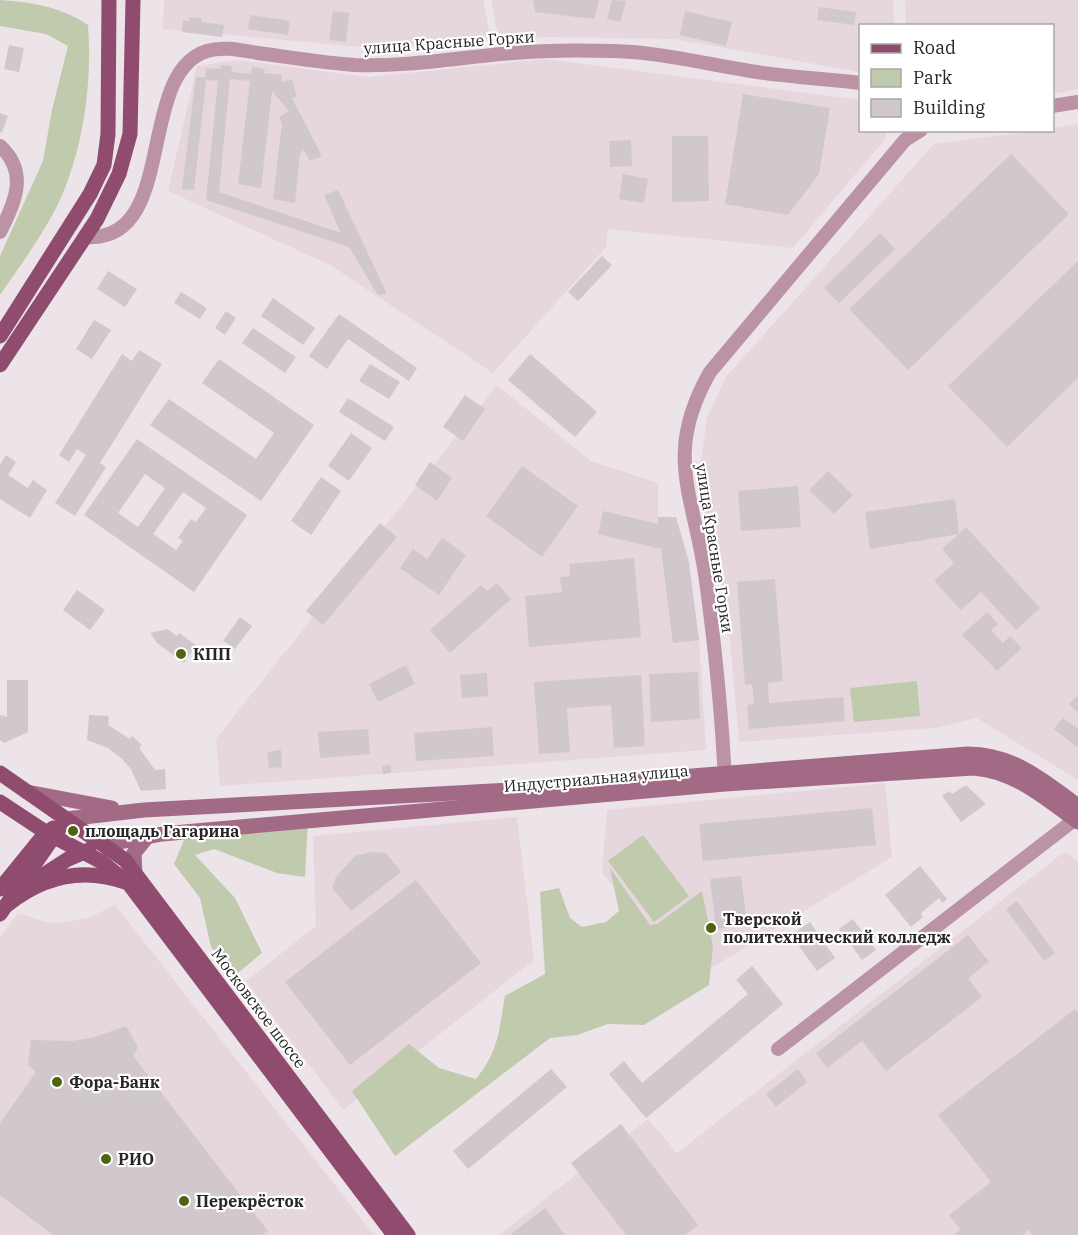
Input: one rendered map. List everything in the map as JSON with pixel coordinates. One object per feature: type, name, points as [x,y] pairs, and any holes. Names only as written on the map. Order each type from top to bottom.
[{"type":"main road","points":[[0,336],[94,187],[104,165],[108,134],[109,0]]},
{"type":"main road","points":[[0,365],[86,237],[115,183],[130,134],[133,0]]},
{"type":"main road","name":"Московское шоссе","points":[[0,773],[125,860],[132,879],[381,1208],[408,1235]]},
{"type":"main road","points":[[0,802],[51,835],[132,879]]},
{"type":"main road","points":[[0,889],[66,819]]},
{"type":"main road","points":[[3,909],[51,835]]},
{"type":"main road","points":[[3,909],[51,868],[104,845]]},
{"type":"main road","points":[[3,909],[31,888],[72,875],[132,879]]},
{"type":"main road","name":"Московское шоссе","points":[[381,1208],[394,1235]]},
{"type":"street","name":"улица Красные Горки","points":[[86,237],[97,237],[118,230],[133,214],[144,192],[176,80],[194,57],[216,49],[330,63],[384,65],[514,52],[614,51],[644,53],[758,72],[859,83]]},
{"type":"street","points":[[1054,106],[1078,102]]},
{"type":"street","name":"улица Красные Горки","points":[[725,778],[706,575],[684,472],[684,451],[692,410],[710,372],[905,135]]},
{"type":"street","points":[[0,146],[10,157],[18,186],[15,203],[0,232]]},
{"type":"street","name":"Индустриальная улица","points":[[66,819],[133,811],[725,778],[980,769],[1018,779],[1077,816]]},
{"type":"street","name":"Индустриальная улица","points":[[104,845],[147,837],[725,778]]},
{"type":"street","name":"Индустриальная улица","points":[[27,792],[133,811]]},
{"type":"street","points":[[84,853],[90,835],[107,813]]},
{"type":"street","points":[[778,1048],[1077,816]]},
{"type":"street","points":[[132,879],[134,853],[147,837]]},
{"type":"shaded area","points":[[164,0],[483,0],[490,36],[374,48],[163,29]]},
{"type":"shaded area","points":[[491,0],[893,0],[894,24],[859,24],[859,72],[674,39],[498,36]]},
{"type":"shaded area","points":[[905,0],[1078,0],[1078,89],[1054,94],[1054,24],[906,24]]},
{"type":"shaded area","points":[[546,59],[859,100],[859,132],[887,132],[885,139],[793,248],[608,229],[606,247],[493,373],[330,265],[168,191],[197,66],[236,60],[368,77]]},
{"type":"shaded area","points":[[1078,124],[1078,780],[977,718],[935,728],[739,742],[726,597],[704,527],[710,517],[702,511],[701,461],[707,418],[726,377],[934,144],[1026,132],[1054,132],[1054,128]]},
{"type":"shaded area","points":[[497,385],[591,461],[658,483],[658,517],[676,517],[699,640],[706,750],[220,786],[216,739]]},
{"type":"shaded area","name":"Тверской политехнический колледж","points":[[885,783],[892,857],[687,983],[602,872],[607,810]]},
{"type":"shaded area","points":[[517,817],[534,960],[343,1110],[246,981],[316,926],[313,836]]},
{"type":"shaded area","points":[[1064,852],[1078,861],[1078,1235],[499,1235],[648,1119],[677,1153]]},
{"type":"shaded area","points":[[115,905],[374,1235],[0,1235],[0,937],[18,913],[49,923],[67,922],[88,918]]},
{"type":"green space","points":[[0,0],[23,2],[57,10],[88,25],[89,66],[78,149],[65,188],[27,257],[0,295],[0,256],[43,161],[52,110],[68,46],[46,34],[0,26]]},
{"type":"green space","points":[[917,681],[920,716],[854,722],[850,688]]},
{"type":"green space","points":[[308,821],[305,877],[277,873],[214,849],[195,855],[235,898],[262,953],[234,976],[211,947],[200,898],[174,864],[189,828]]},
{"type":"green space","points":[[643,835],[689,896],[654,922],[608,861]]},
{"type":"green space","points":[[610,868],[650,925],[657,924],[702,891],[713,946],[709,985],[644,1025],[608,1024],[577,1035],[550,1038],[395,1156],[352,1091],[409,1044],[439,1068],[476,1079],[494,1049],[505,996],[545,974],[540,892],[559,888],[570,918],[582,927],[606,922],[619,911]]},
{"type":"building","points":[[533,0],[599,0],[594,19],[535,12]]},
{"type":"building","points":[[612,0],[626,1],[620,22],[607,19]]},
{"type":"building","points":[[819,7],[856,12],[854,25],[817,20]]},
{"type":"building","points":[[333,11],[349,13],[346,42],[329,40]]},
{"type":"building","points":[[685,11],[732,22],[726,46],[680,35]]},
{"type":"building","points":[[250,15],[290,21],[288,35],[248,29]]},
{"type":"building","points":[[189,17],[201,18],[201,22],[224,25],[222,37],[182,32],[183,20],[189,21]]},
{"type":"building","points":[[9,45],[24,48],[19,72],[4,69]]},
{"type":"building","points":[[221,65],[232,66],[231,72],[251,74],[252,67],[265,69],[264,73],[282,75],[281,82],[292,80],[297,97],[292,98],[322,156],[310,161],[304,150],[300,153],[295,203],[273,199],[282,124],[279,117],[289,111],[272,91],[261,188],[238,184],[250,81],[230,79],[219,192],[341,233],[324,195],[338,190],[387,294],[378,295],[349,247],[206,200],[218,81],[206,80],[194,190],[182,189],[196,77],[205,77],[206,68],[220,69]]},
{"type":"building","points":[[743,94],[830,108],[819,174],[788,215],[725,204]]},
{"type":"building","points":[[0,113],[8,116],[2,133],[0,132]]},
{"type":"building","points":[[672,136],[708,136],[709,201],[672,202]]},
{"type":"building","points":[[631,140],[632,166],[610,167],[609,141]]},
{"type":"building","points":[[1011,154],[1069,214],[908,370],[849,309]]},
{"type":"building","points":[[623,174],[648,179],[644,203],[619,199]]},
{"type":"building","points":[[880,233],[895,249],[839,303],[824,288]]},
{"type":"building","points":[[602,256],[612,265],[578,301],[568,292]]},
{"type":"building","points":[[1078,261],[1078,378],[1007,447],[948,386]]},
{"type":"building","points":[[108,271],[137,289],[125,307],[97,289]]},
{"type":"building","points":[[181,292],[207,308],[200,319],[174,303]]},
{"type":"building","points":[[273,298],[315,328],[303,345],[261,316]]},
{"type":"building","points":[[226,311],[236,318],[225,335],[215,328]]},
{"type":"building","points":[[339,314],[417,368],[409,381],[348,339],[327,369],[309,356]]},
{"type":"building","points":[[94,320],[111,330],[92,359],[76,349]]},
{"type":"building","points":[[253,328],[296,357],[285,373],[242,343]]},
{"type":"building","points":[[139,350],[162,364],[100,463],[106,467],[75,516],[55,503],[86,455],[77,449],[69,462],[59,455],[122,354],[132,361]]},
{"type":"building","points":[[530,354],[597,412],[575,437],[508,380]]},
{"type":"building","points":[[219,359],[314,425],[261,501],[150,425],[169,399],[256,459],[274,433],[202,383]]},
{"type":"building","points":[[370,364],[400,382],[389,399],[359,381]]},
{"type":"building","points":[[465,395],[485,409],[463,441],[443,427]]},
{"type":"building","points":[[348,398],[394,427],[385,441],[339,412]]},
{"type":"building","points":[[351,433],[372,448],[349,481],[328,466]]},
{"type":"building","points":[[137,439],[247,515],[194,592],[84,515]],"holes":[[[145,474],[165,488],[138,527],[118,513]],[[183,492],[206,508],[196,522],[191,519],[178,538],[183,541],[176,550],[153,534]]]},
{"type":"building","points":[[6,455],[16,462],[8,475],[28,488],[33,480],[47,490],[30,518],[0,499],[0,465]]},
{"type":"building","points":[[430,462],[452,478],[437,501],[415,485]]},
{"type":"building","points":[[522,466],[578,506],[542,557],[486,516]]},
{"type":"building","points":[[828,471],[853,495],[834,514],[809,490]]},
{"type":"building","points":[[321,477],[341,491],[311,535],[291,521]]},
{"type":"building","points":[[798,486],[801,527],[741,531],[738,491]]},
{"type":"building","points":[[955,499],[959,534],[870,549],[865,512]]},
{"type":"building","points":[[603,511],[658,524],[658,517],[676,517],[689,562],[699,640],[673,643],[661,549],[598,534]]},
{"type":"building","points":[[380,523],[397,537],[323,625],[306,611]]},
{"type":"building","points":[[966,527],[1040,608],[1016,630],[981,592],[961,610],[934,581],[954,563],[942,549]]},
{"type":"building","points":[[442,538],[466,555],[439,595],[400,568],[413,549],[427,559]]},
{"type":"building","points":[[634,558],[641,637],[529,647],[525,596],[562,592],[560,577],[570,576],[569,564]]},
{"type":"building","points":[[775,579],[783,681],[768,683],[769,703],[843,697],[845,721],[749,729],[747,705],[754,704],[752,684],[745,685],[737,582]]},
{"type":"building","points":[[497,583],[511,599],[450,653],[430,630],[481,585],[487,591]]},
{"type":"building","points":[[77,590],[105,610],[90,630],[63,610]]},
{"type":"building","points":[[987,612],[998,624],[991,630],[1003,643],[1010,636],[1022,648],[997,671],[962,635]]},
{"type":"building","points":[[240,617],[252,626],[235,649],[223,641]]},
{"type":"building","name":"КПП","points":[[167,629],[177,636],[179,633],[196,645],[184,663],[157,643],[150,633]]},
{"type":"building","points":[[406,665],[415,684],[378,702],[369,684]]},
{"type":"building","points":[[698,672],[700,719],[651,722],[649,674]]},
{"type":"building","points":[[487,673],[488,696],[462,698],[460,675]]},
{"type":"building","points":[[641,675],[645,746],[614,748],[611,705],[567,708],[570,752],[539,754],[534,682]]},
{"type":"building","points":[[7,680],[28,680],[28,732],[4,743],[0,740],[0,715],[7,717]]},
{"type":"building","points":[[1078,695],[1078,713],[1069,704]]},
{"type":"building","points":[[89,715],[109,716],[108,725],[130,739],[132,736],[142,745],[139,748],[155,770],[165,769],[166,789],[141,791],[131,769],[121,758],[108,748],[87,740]]},
{"type":"building","points":[[1063,718],[1078,729],[1078,748],[1054,729]]},
{"type":"building","points":[[492,727],[494,756],[416,761],[414,733]]},
{"type":"building","points":[[368,729],[370,754],[320,758],[318,732]]},
{"type":"building","points":[[281,750],[282,767],[269,768],[267,752]]},
{"type":"building","points":[[391,765],[391,773],[383,774],[382,766]]},
{"type":"building","points":[[966,785],[986,804],[961,822],[942,796],[949,791],[952,794]]},
{"type":"building","points":[[872,808],[876,845],[703,861],[699,824]]},
{"type":"building","points":[[372,852],[386,853],[401,872],[351,911],[332,888],[336,877],[355,856]]},
{"type":"building","points":[[920,866],[947,899],[943,903],[939,898],[921,913],[923,917],[911,927],[885,895]]},
{"type":"building","points":[[741,876],[747,925],[716,929],[710,879]]},
{"type":"building","points":[[416,880],[481,963],[350,1065],[285,982]]},
{"type":"building","points":[[1017,901],[1055,953],[1044,961],[1006,909]]},
{"type":"building","points":[[853,919],[876,950],[862,960],[839,929]]},
{"type":"building","points":[[810,922],[835,958],[817,971],[791,935]]},
{"type":"building","points":[[968,935],[989,962],[968,978],[982,997],[886,1071],[862,1041],[827,1068],[816,1053]]},
{"type":"building","points":[[752,966],[783,1004],[646,1118],[609,1074],[624,1061],[642,1083],[748,994],[736,980]]},
{"type":"building","points":[[1075,1009],[1078,1013],[1078,1235],[1032,1235],[1029,1230],[1023,1235],[955,1235],[960,1229],[949,1215],[991,1182],[938,1115]]},
{"type":"building","name":"РИО","points":[[126,1026],[138,1047],[133,1056],[268,1231],[262,1235],[53,1235],[0,1195],[0,1123],[36,1072],[28,1065],[31,1040],[72,1041],[95,1037]]},
{"type":"building","points":[[551,1069],[567,1087],[468,1169],[453,1151]]},
{"type":"building","points":[[798,1069],[807,1082],[776,1107],[766,1094]]},
{"type":"building","points":[[621,1124],[698,1225],[685,1235],[626,1235],[571,1163]]},
{"type":"building","points":[[545,1208],[565,1235],[510,1235]]},
{"type":"place","name":"КПП","points":[[181,654]]},
{"type":"place","name":"площадь Гагарина","points":[[73,831]]},
{"type":"place","name":"Тверской политехнический колледж","points":[[711,928]]},
{"type":"place","name":"Фора-Банк","points":[[57,1082]]},
{"type":"place","name":"РИО","points":[[106,1159]]},
{"type":"place","name":"Перекрёсток","points":[[184,1201]]}]
